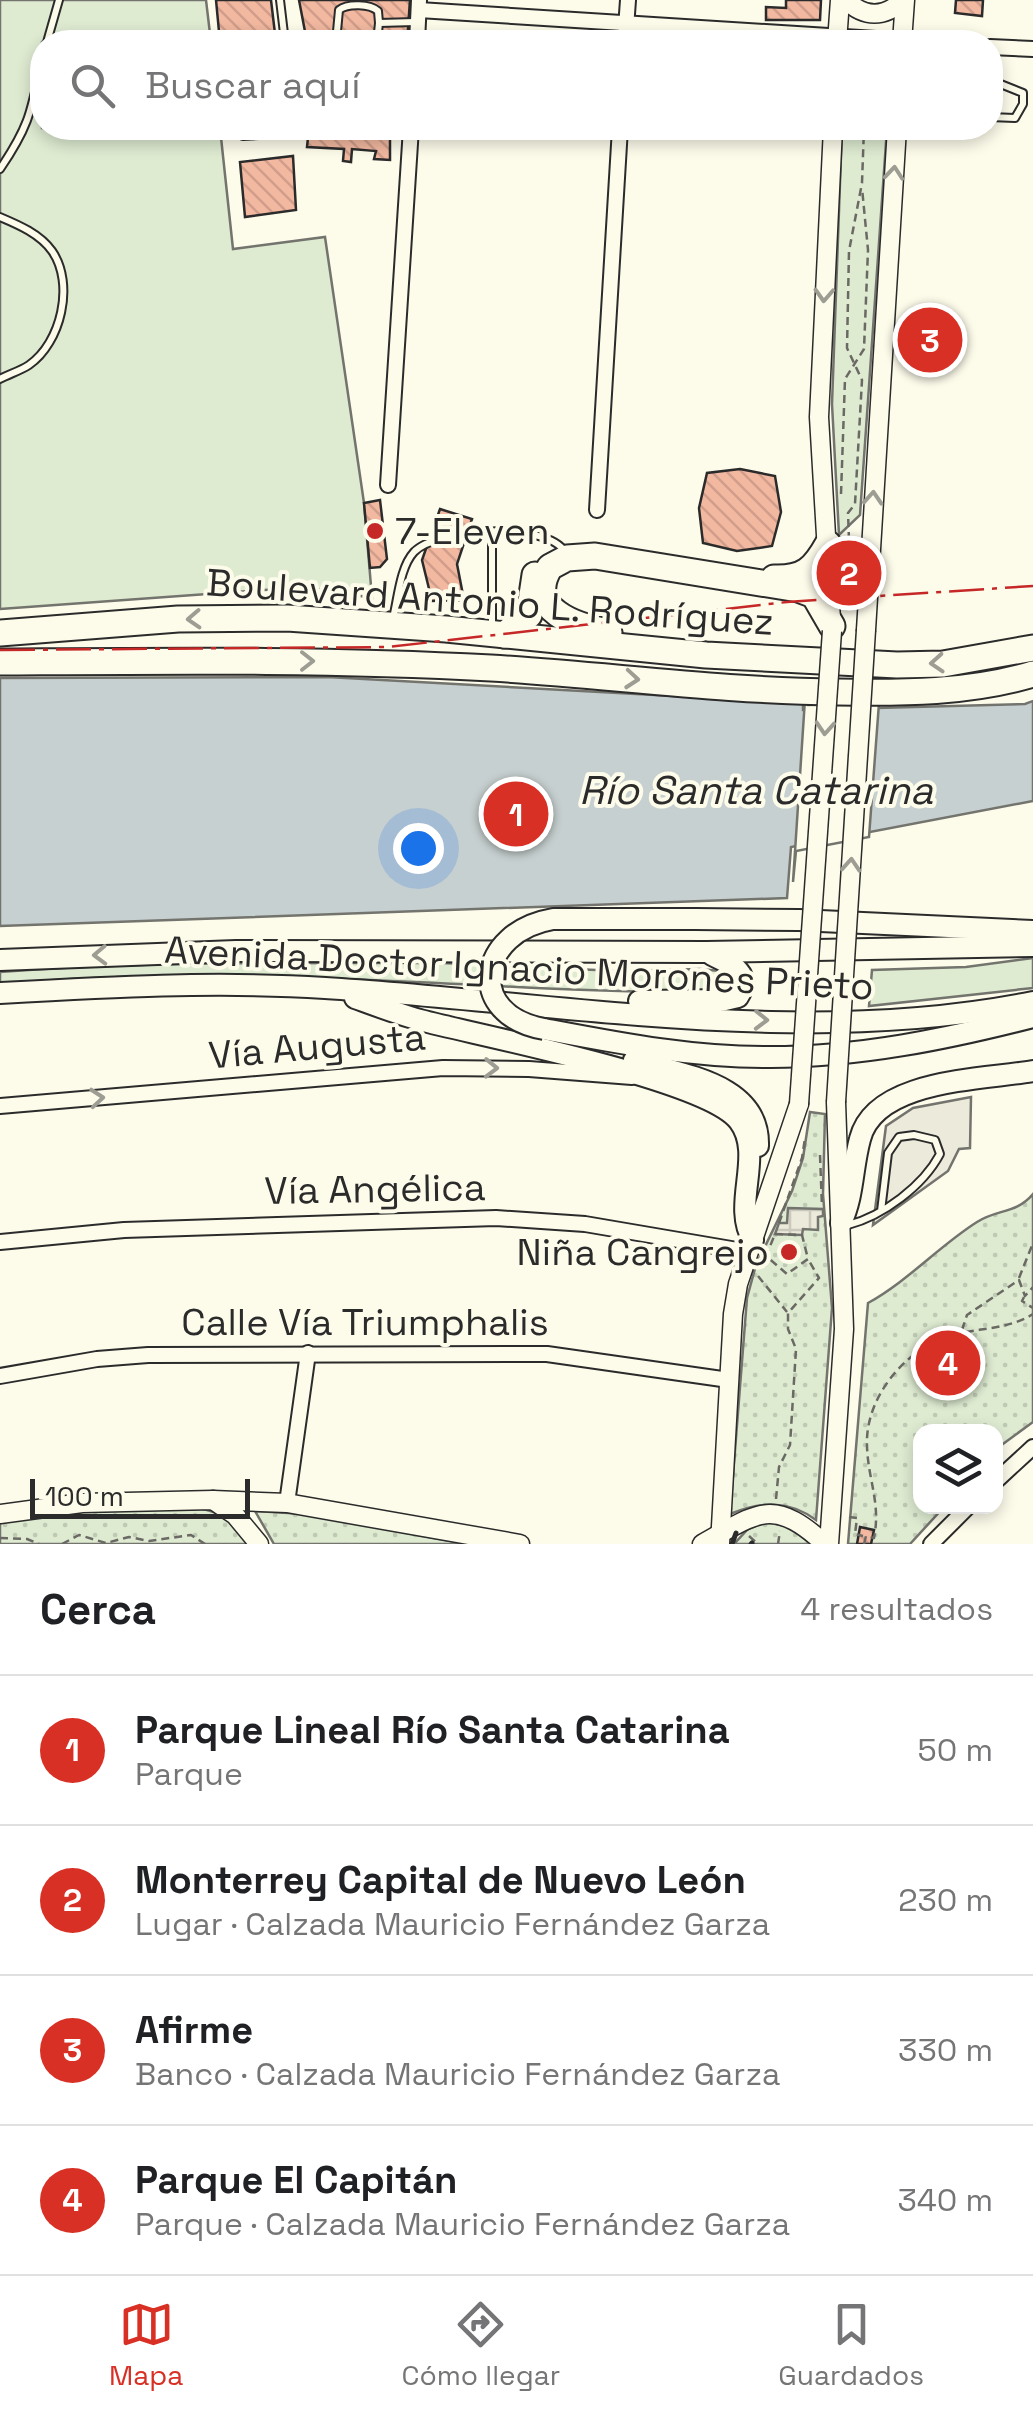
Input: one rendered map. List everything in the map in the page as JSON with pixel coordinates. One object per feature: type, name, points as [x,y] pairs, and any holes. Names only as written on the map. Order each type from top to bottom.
[{"type":"highway","points":[[498,634],[526,621],[538,569],[548,556],[593,546],[754,576],[793,579],[839,551]]},
{"type":"highway","points":[[565,552],[798,589],[814,595],[832,628]]},
{"type":"highway","points":[[565,552],[550,568],[544,586],[552,610],[566,622],[706,656]]},
{"type":"highway","name":"Boulevard Antonio L. Rodríguez","points":[[0,633],[227,617],[391,625],[706,656],[898,665],[991,658],[1033,648]]},
{"type":"highway","name":"Boulevard Antonio L. Rodríguez","points":[[0,662],[329,661],[860,693],[940,692],[1033,674]]},
{"type":"main road","points":[[840,30],[844,0],[864,13],[879,14],[904,0]]},
{"type":"main road","points":[[903,30],[904,0]]},
{"type":"main road","points":[[721,1539],[736,1299],[756,1249],[799,1104],[839,551],[819,417],[831,140]]},
{"type":"main road","points":[[827,1544],[844,1329],[836,1102],[896,140]]},
{"type":"main road","points":[[1033,931],[799,920],[552,919],[522,927],[510,935],[497,950],[491,966],[494,995],[515,1021],[634,1045],[745,1056],[820,1055],[896,1046],[1033,1018]]},
{"type":"main road","name":"Avenida Doctor Ignacio Morones Prieto","points":[[0,960],[236,951],[706,952],[1033,946]]},
{"type":"main road","points":[[552,1008],[611,1002],[725,1000],[738,996],[744,982],[740,970],[706,952]]},
{"type":"main road","name":"Avenida Doctor Ignacio Morones Prieto","points":[[0,993],[136,986],[325,988],[552,1008],[737,1020],[846,1022],[918,1018],[1033,1002]]},
{"type":"main road","points":[[325,988],[424,1021],[487,1034],[639,1076],[718,1105],[739,1121],[748,1142],[744,1222],[756,1249]]},
{"type":"main road","points":[[544,1029],[568,1043],[718,1086],[744,1104],[757,1127],[759,1141],[746,1196]]},
{"type":"main road","points":[[841,1225],[852,1197],[860,1138],[876,1108],[914,1092],[1033,1072]]},
{"type":"main road","points":[[213,1500],[236,1515],[259,1544]]},
{"type":"main road","points":[[0,1514],[82,1503],[288,1503],[520,1544]]},
{"type":"main road","points":[[702,1544],[721,1539],[754,1516],[774,1513],[790,1516],[827,1544]]},
{"type":"street","points":[[626,30],[628,0]]},
{"type":"street","points":[[419,11],[713,30]]},
{"type":"street","points":[[1003,48],[1033,50]]},
{"type":"street","points":[[388,485],[410,140]]},
{"type":"street","points":[[597,510],[619,140]]},
{"type":"street","name":"Vía Augusta","points":[[0,1106],[443,1068],[529,1068],[612,1078],[639,1076]]},
{"type":"street","name":"Vía Angélica","points":[[0,1242],[124,1230],[496,1218],[585,1224],[756,1249]]},
{"type":"street","points":[[288,1503],[308,1353]]},
{"type":"street","name":"Calle Vía Triumphalis","points":[[0,1376],[148,1354],[547,1354],[730,1380]]},
{"type":"street","points":[[1003,1475],[1033,1447]]},
{"type":"street","points":[[931,1544],[962,1514]]},
{"type":"lane","points":[[50,30],[59,0]]},
{"type":"lane","points":[[280,0],[284,30]]},
{"type":"lane","points":[[337,30],[343,6],[372,6],[378,11],[378,30]]},
{"type":"lane","points":[[379,23],[419,11]]},
{"type":"lane","points":[[1003,85],[1023,93],[1023,104],[1014,118],[1003,118]]},
{"type":"lane","points":[[0,169],[30,117]]},
{"type":"lane","points":[[0,217],[34,233],[50,247],[62,276],[62,299],[54,337],[31,364],[0,379]]},
{"type":"lane","points":[[391,625],[412,554],[431,540],[492,533],[536,534],[550,538],[565,552]]},
{"type":"lane","points":[[492,533],[498,634]]},
{"type":"lane","points":[[841,1225],[862,1222],[881,1211],[924,1178],[940,1154],[935,1140],[914,1134],[899,1137],[888,1152],[881,1211]]},
{"type":"path","points":[[848,513],[841,504],[845,380],[864,348],[868,270],[862,183],[864,140]]},
{"type":"path","points":[[839,551],[848,513],[855,504],[862,380],[848,348],[850,251],[862,183]]},
{"type":"path","points":[[840,514],[859,513]]},
{"type":"path","points":[[756,1249],[775,1234],[802,1235],[808,1259],[819,1278],[788,1313]]},
{"type":"path","points":[[962,1330],[968,1315],[1018,1280],[1033,1243]]},
{"type":"path","points":[[756,1249],[787,1274],[808,1259]]},
{"type":"path","points":[[756,1249],[758,1279],[788,1313],[788,1329],[796,1349],[790,1445],[779,1467],[776,1502]]},
{"type":"path","points":[[1018,1280],[1025,1296]]},
{"type":"path","points":[[848,1517],[857,1518],[855,1534],[874,1538],[877,1497],[866,1444],[883,1389],[911,1357],[932,1342],[1026,1319],[1033,1312],[1022,1301],[1033,1287]]},
{"type":"path","points":[[778,1544],[779,1525]]},
{"type":"path","points":[[744,1532],[758,1544]]},
{"type":"path","points":[[62,1544],[79,1534],[106,1543],[191,1534],[206,1544]]},
{"type":"path","points":[[864,1544],[866,1536]]},
{"type":"path","points":[[0,1538],[27,1539],[39,1544]]},
{"type":"green space","points":[[0,0],[206,0],[210,30],[30,30],[30,140],[221,140],[233,249],[325,237],[364,503],[372,598],[306,587],[0,609]]},
{"type":"green space","points":[[842,140],[886,140],[860,515],[839,535],[832,404]]},
{"type":"green space","points":[[1033,958],[1033,988],[869,1006],[872,970],[966,967]]},
{"type":"green space","points":[[442,963],[618,971],[700,969],[729,972],[730,979],[722,995],[258,976],[64,979],[0,984],[0,972],[55,968]]},
{"type":"green space","points":[[810,1112],[825,1114],[823,1194],[832,1308],[816,1520],[796,1509],[774,1505],[730,1514],[747,1298],[756,1265],[792,1191],[803,1158]]},
{"type":"green space","points":[[1033,1194],[1033,1422],[1003,1444],[1003,1424],[913,1424],[913,1514],[938,1514],[910,1544],[848,1544],[868,1303],[977,1222]]},
{"type":"green space","points":[[152,1507],[208,1510],[228,1520],[249,1544],[0,1544],[0,1519],[19,1514]]},
{"type":"green space","points":[[255,1511],[304,1514],[467,1544],[274,1544]]},
{"type":"green space","points":[[766,1522],[794,1528],[810,1544],[734,1544],[748,1529]]},
{"type":"shaded area","points":[[971,1097],[970,1148],[959,1149],[948,1171],[873,1225],[886,1126],[913,1108]]},
{"type":"shaded area","points":[[788,1208],[823,1209],[823,1216],[818,1217],[818,1230],[803,1229],[802,1235],[775,1234],[779,1223],[787,1223]]},
{"type":"water","name":"Río Santa Catarina","points":[[327,677],[783,702],[803,704],[803,710],[1033,701],[1033,801],[791,847],[787,898],[0,926],[0,678]]},
{"type":"pier","points":[[805,699],[808,705],[879,703],[869,837],[796,851],[793,882]]},
{"type":"building","points":[[216,0],[271,0],[275,30],[219,30]]},
{"type":"building","points":[[299,0],[410,0],[408,30],[305,30]]},
{"type":"building","points":[[786,0],[821,0],[820,20],[766,20],[766,7],[786,8]]},
{"type":"building","points":[[956,0],[983,0],[982,16],[955,13]]},
{"type":"building","points":[[308,140],[390,140],[390,160],[374,159],[376,151],[352,149],[351,162],[343,161],[344,149],[307,147]]},
{"type":"building","points":[[293,156],[296,210],[245,217],[240,162]]},
{"type":"building","points":[[740,469],[775,476],[781,512],[772,546],[737,551],[703,543],[699,508],[707,473]]},
{"type":"building","name":"7-Eleven","points":[[380,500],[387,559],[380,567],[370,568],[364,503]]},
{"type":"building","name":"7-Eleven","points":[[440,509],[472,519],[457,564],[464,600],[432,601],[422,560]]},
{"type":"building","points":[[860,1527],[874,1530],[871,1544],[857,1544]]},
{"type":"wall","points":[[732,1544],[736,1533]]},
{"type":"power","points":[[0,650],[388,647],[787,602],[1033,586]]},
{"type":"place","name":"Afirme","points":[[930,340]]},
{"type":"place","name":"7-Eleven","points":[[375,531]]},
{"type":"place","name":"Monterrey Capital de Nuevo León","points":[[849,573]]},
{"type":"place","name":"Parque Lineal Río Santa Catarina","points":[[516,814]]},
{"type":"place","name":"Niña Cangrejo","points":[[789,1252]]},
{"type":"place","name":"Parque El Capitán","points":[[948,1363]]}]
